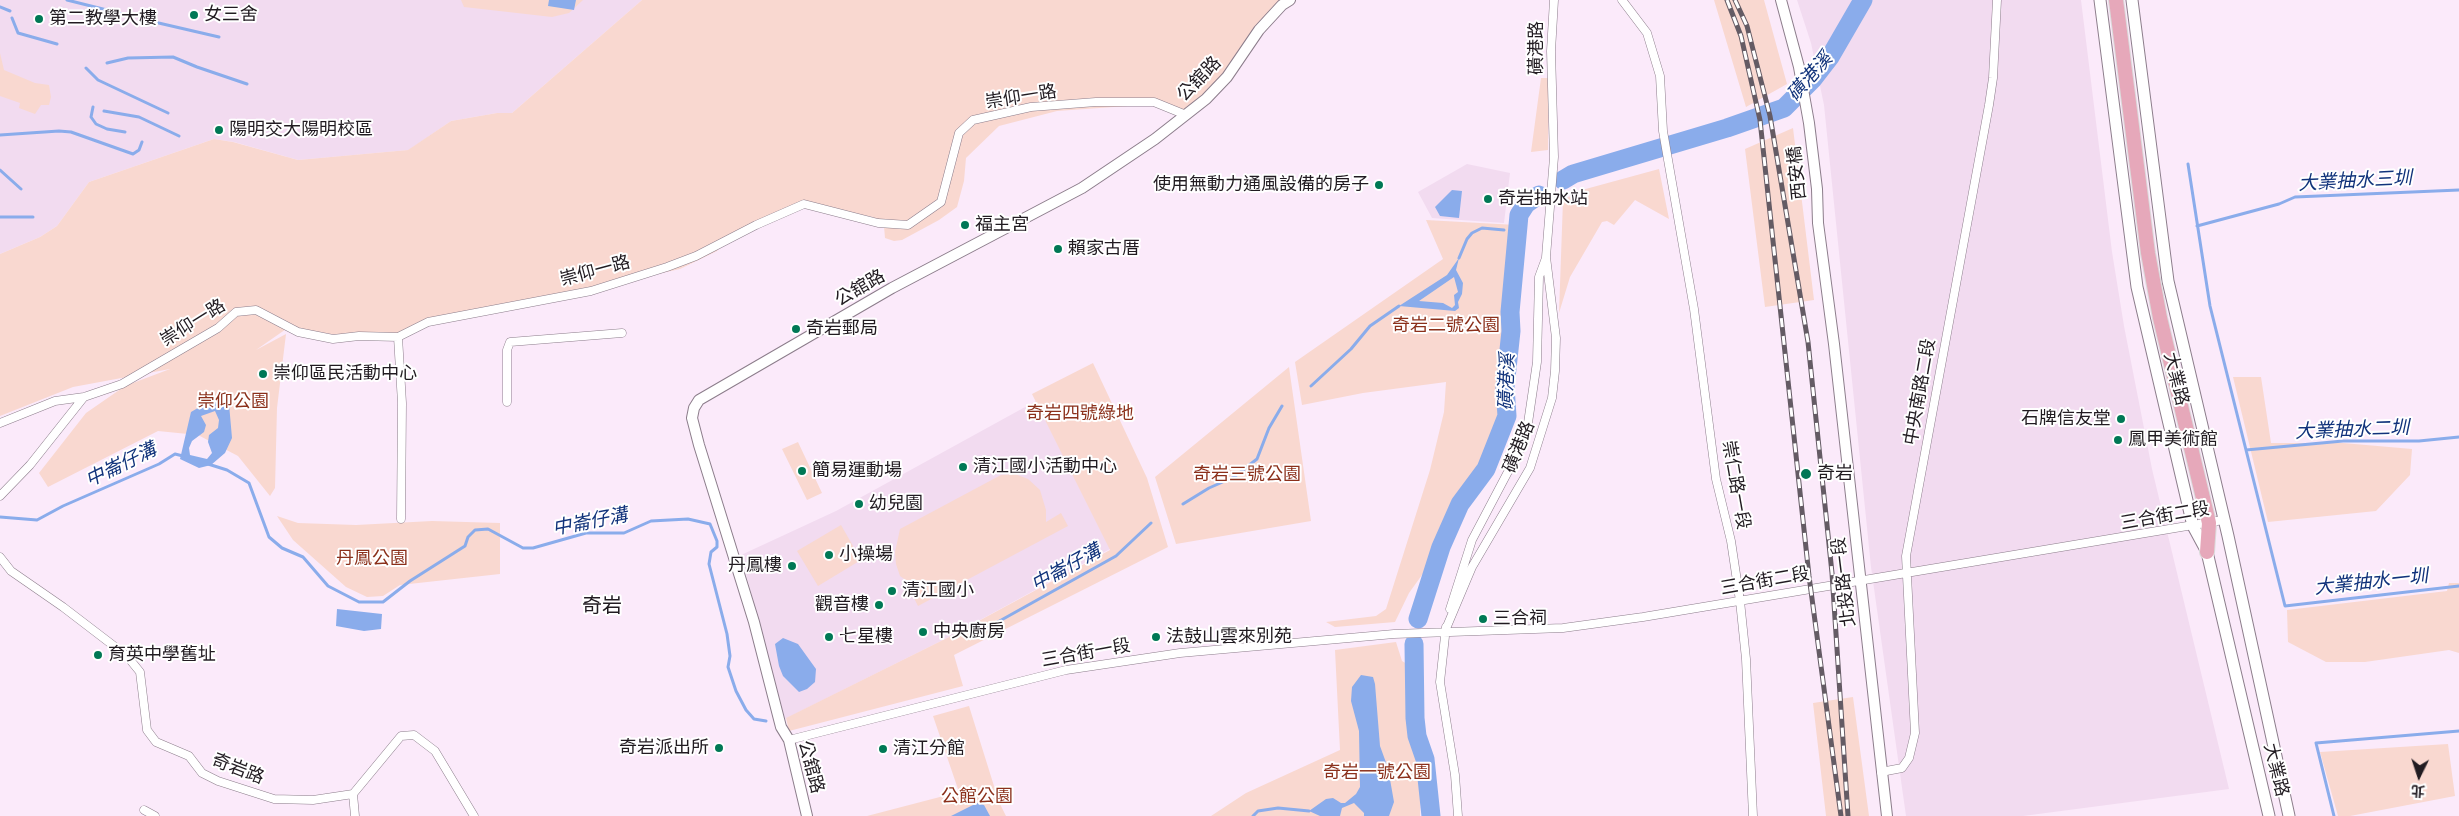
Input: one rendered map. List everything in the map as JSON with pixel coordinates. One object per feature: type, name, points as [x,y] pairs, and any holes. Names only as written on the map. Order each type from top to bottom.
[{"type":"highway","points":[[2116,0],[2148,253],[2160,318],[2209,523],[2207,552]]},
{"type":"main road","name":"大業路","points":[[2100,0],[2137,287],[2193,526],[2207,552],[2269,816]]},
{"type":"main road","name":"大業路","points":[[2132,0],[2168,281],[2224,520],[2289,816]]},
{"type":"street","name":"公舘路","points":[[808,816],[789,740],[779,722],[754,622],[699,445],[692,418],[694,408],[699,400],[892,288],[1089,184],[1186,115],[1227,77],[1260,30],[1282,4],[1290,0]]},
{"type":"street","name":"磺港路","points":[[1458,816],[1455,775],[1440,682],[1445,631],[1456,586],[1472,540],[1520,449],[1528,424],[1537,362],[1540,277],[1546,257],[1554,157],[1551,52],[1554,0]]},
{"type":"street","name":"崇仁路一段","points":[[1622,0],[1647,33],[1652,43],[1660,79],[1665,140],[1696,319],[1716,478],[1731,541],[1740,601],[1746,659],[1753,816]]},
{"type":"street","name":"西安橋","points":[[1781,0],[1799,67],[1809,124],[1817,189],[1818,223],[1834,344]]},
{"type":"street","name":"中央南路二段","points":[[1881,772],[1902,768],[1909,758],[1915,733],[1906,556],[1989,105],[1993,78],[1997,0]]},
{"type":"street","name":"崇仰一路","points":[[0,423],[55,401],[84,397],[122,384],[218,328],[236,312],[256,310],[298,332],[332,339],[359,336],[398,337],[428,322],[591,290],[667,267],[696,256],[756,225],[804,204],[878,222],[908,225],[941,202],[959,133],[974,120],[1031,107],[1154,102],[1186,115]]},
{"type":"street","name":"磺港路","points":[[1445,631],[1472,567],[1530,468],[1543,432],[1552,398],[1556,354],[1556,338],[1546,257]]},
{"type":"street","points":[[507,402],[507,350],[510,342],[622,333]]},
{"type":"street","points":[[398,337],[402,403],[401,519]]},
{"type":"street","name":"北投路一段","points":[[1834,344],[1887,816]]},
{"type":"street","points":[[0,496],[30,465],[84,397]]},
{"type":"street","name":"三合街二段","points":[[1428,632],[1563,628],[1740,601],[2224,520]]},
{"type":"street","name":"奇岩路","points":[[0,557],[12,571],[127,656],[140,672],[147,730],[156,742],[189,756],[202,773],[218,781],[274,798],[314,800],[353,794]]},
{"type":"street","name":"三合街一段","points":[[789,740],[1066,670],[1180,653],[1428,632]]},
{"type":"street","points":[[355,816],[353,794],[401,736],[414,735],[435,752],[474,816]]},
{"type":"street","points":[[144,810],[155,816]]},
{"type":"shaded area","name":"陽明交大陽明校區","points":[[0,0],[642,0],[512,113],[497,113],[451,121],[409,150],[298,160],[234,142],[214,139],[89,182],[57,226],[40,237],[0,254]]},
{"type":"shaded area","points":[[1797,0],[2081,0],[2112,252],[2124,326],[2152,469],[2229,789],[2023,816],[1906,816],[1871,567],[1824,105],[1811,43]]},
{"type":"shaded area","name":"奇岩抽水站","points":[[1467,164],[1510,173],[1504,223],[1432,218],[1418,192]]},
{"type":"shaded area","name":"清江國小","points":[[1036,401],[1110,549],[949,637],[785,719],[741,555],[836,511]]},
{"type":"green space","points":[[461,0],[583,0],[569,13],[552,17],[464,7]]},
{"type":"green space","name":"崇仰公園","points":[[642,0],[1281,0],[1222,76],[1189,107],[1174,113],[1156,104],[1057,111],[999,126],[966,158],[964,181],[957,207],[939,220],[902,240],[894,241],[885,238],[884,226],[873,217],[808,206],[725,241],[717,251],[680,269],[516,305],[419,322],[398,337],[336,335],[289,327],[256,350],[286,334],[277,408],[275,488],[270,496],[238,456],[198,435],[158,431],[48,487],[39,473],[86,413],[125,386],[170,369],[73,387],[0,416],[0,254],[40,237],[57,226],[89,182],[214,139],[233,142],[298,160],[408,150],[451,121],[497,113],[512,113]]},
{"type":"green space","points":[[1714,0],[1764,0],[1787,84],[1746,107]]},
{"type":"green space","points":[[0,53],[4,70],[35,83],[49,85],[51,97],[49,105],[41,105],[35,114],[19,108],[20,103],[0,96]]},
{"type":"green space","points":[[1541,78],[1549,78],[1548,150],[1531,152]]},
{"type":"green space","points":[[1793,128],[1814,300],[1765,307],[1745,149]]},
{"type":"green space","points":[[1659,169],[1669,219],[1635,200],[1614,225],[1607,221],[1602,222],[1570,277],[1559,313],[1563,200],[1582,190]]},
{"type":"green space","name":"奇岩二號公園","points":[[1426,220],[1516,225],[1496,383],[1499,416],[1480,465],[1458,502],[1457,519],[1450,536],[1409,593],[1395,622],[1335,627],[1326,622],[1376,616],[1386,609],[1430,470],[1444,412],[1446,382],[1363,393],[1302,405],[1295,362],[1443,259]]},
{"type":"green space","name":"奇岩四號綠地","points":[[1093,363],[1147,478],[1168,547],[954,655],[963,686],[789,731],[786,718],[949,637],[1110,550],[1032,394]]},
{"type":"green space","name":"奇岩三號公園","points":[[1289,367],[1311,521],[1176,544],[1155,477]]},
{"type":"green space","points":[[2233,377],[2261,377],[2271,443],[2343,443],[2412,449],[2410,475],[2376,511],[2268,522]]},
{"type":"green space","name":"簡易運動場","points":[[798,442],[822,493],[807,500],[782,449]]},
{"type":"green space","points":[[1015,474],[1028,479],[1040,490],[1046,510],[1046,522],[1061,513],[1068,526],[918,606],[911,592],[924,586],[910,583],[900,576],[896,564],[895,552],[900,529],[1001,475]]},
{"type":"green space","name":"丹鳳公園","points":[[277,516],[298,523],[356,525],[432,521],[500,523],[500,574],[400,585],[383,596],[367,597],[346,587],[293,540]]},
{"type":"green space","name":"小操場","points":[[841,525],[861,560],[818,586],[797,551]]},
{"type":"green space","points":[[2449,583],[2459,583],[2459,653],[2449,650],[2365,662],[2326,662],[2288,642],[2287,610],[2447,591]]},
{"type":"green space","name":"奇岩一號公園","points":[[1396,642],[1402,661],[1407,664],[1410,728],[1419,761],[1421,782],[1420,816],[1211,816],[1246,793],[1340,750],[1335,650]]},
{"type":"green space","points":[[1853,697],[1869,816],[1826,816],[1813,703]]},
{"type":"green space","name":"公館公園","points":[[969,706],[999,802],[1006,816],[867,816],[959,792],[933,716]]},
{"type":"green space","points":[[2448,744],[2455,796],[2350,816],[2338,816],[2320,752]]},
{"type":"water","points":[[549,0],[576,0],[574,10],[548,6]]},
{"type":"water","points":[[1452,190],[1462,191],[1459,218],[1440,216],[1435,207]]},
{"type":"water","points":[[1459,258],[1456,270],[1463,283],[1462,294],[1458,302],[1459,308],[1455,311],[1399,306],[1447,275]],"holes":[[[1454,277],[1458,292],[1454,295],[1455,305],[1452,308],[1443,303],[1419,301]]]},
{"type":"water","points":[[214,396],[229,404],[232,438],[225,453],[211,465],[199,468],[180,459],[191,412],[203,405],[203,397]],"holes":[[[215,411],[219,420],[218,428],[209,435],[208,442],[212,453],[207,459],[190,455],[189,448],[192,441],[204,432],[206,425],[201,416]]]},
{"type":"water","points":[[337,609],[382,614],[381,629],[364,631],[336,626]]},
{"type":"water","points":[[783,638],[798,644],[816,669],[815,682],[807,689],[799,692],[783,676],[775,644]]},
{"type":"water","points":[[1361,675],[1373,677],[1375,684],[1380,746],[1388,768],[1394,802],[1389,816],[1364,816],[1364,813],[1354,803],[1342,808],[1340,816],[1320,816],[1309,811],[1326,799],[1333,798],[1341,803],[1345,803],[1356,794],[1360,787],[1359,731],[1351,701],[1352,687]]},
{"type":"water","points":[[977,803],[984,805],[990,816],[951,816]]},
{"type":"waterway","points":[[67,0],[127,15],[146,16],[150,21],[219,37]]},
{"type":"waterway","name":"磺港溪","points":[[1563,180],[1573,174],[1727,128],[1784,108],[1813,79],[1830,57],[1863,0]]},
{"type":"waterway","points":[[0,7],[10,11]]},
{"type":"waterway","points":[[12,18],[18,33],[57,44]]},
{"type":"waterway","points":[[107,63],[128,58],[173,57],[247,84]]},
{"type":"waterway","points":[[86,68],[98,80],[168,113]]},
{"type":"waterway","points":[[93,107],[91,117],[96,124],[107,129],[125,132]]},
{"type":"waterway","points":[[104,111],[139,117],[179,136]]},
{"type":"waterway","points":[[0,135],[59,131],[71,132],[133,154],[139,150],[142,142]]},
{"type":"waterway","name":"大業抽水一圳","points":[[2188,164],[2210,306],[2285,606],[2459,586]]},
{"type":"waterway","points":[[0,170],[21,189]]},
{"type":"waterway","name":"大業抽水三圳","points":[[2197,226],[2279,204],[2295,197],[2459,190]]},
{"type":"waterway","name":"磺港溪","points":[[1418,619],[1441,547],[1460,504],[1486,469],[1507,416],[1505,387],[1519,215],[1526,204],[1539,195]]},
{"type":"waterway","points":[[0,217],[33,217]]},
{"type":"waterway","name":"中崙仔溝","points":[[1459,258],[1467,239],[1472,233],[1482,228],[1504,230]]},
{"type":"waterway","name":"中崙仔溝","points":[[1311,386],[1351,349],[1370,326],[1399,306]]},
{"type":"waterway","name":"中崙仔溝","points":[[1183,504],[1209,488],[1234,477],[1257,459],[1269,428],[1282,406]]},
{"type":"waterway","name":"大業抽水二圳","points":[[2246,450],[2343,441],[2419,441],[2459,437]]},
{"type":"waterway","name":"中崙仔溝","points":[[0,517],[37,520],[63,506],[159,464],[175,454],[183,456]]},
{"type":"waterway","name":"中崙仔溝","points":[[208,464],[227,470],[249,483],[269,537],[282,548],[303,557],[328,586],[359,602],[383,602],[410,581],[465,546],[468,537],[475,530],[488,529],[523,548],[533,548],[586,533],[624,533],[651,521],[688,519],[710,524],[717,541],[717,547],[711,552],[709,564],[727,634],[730,656],[728,667],[736,691],[746,710],[754,719],[766,721]]},
{"type":"waterway","name":"中崙仔溝","points":[[987,628],[1116,556],[1151,523]]},
{"type":"waterway","name":"磺港溪","points":[[1414,644],[1415,718],[1417,736],[1425,759],[1431,816]]},
{"type":"waterway","points":[[2334,816],[2316,743],[2459,731]]},
{"type":"waterway","points":[[1253,816],[1258,811],[1278,808],[1309,811]]},
{"type":"railway","points":[[1727,0],[1741,36],[1760,120],[1809,576],[1841,816]]},
{"type":"railway","points":[[1735,0],[1747,26],[1770,116],[1808,342],[1832,573],[1848,816]]},
{"type":"place","name":"女三舍","points":[[194,15]]},
{"type":"place","name":"第二教學大樓","points":[[39,19]]},
{"type":"place","name":"陽明交大陽明校區","points":[[219,130]]},
{"type":"place","name":"使用無動力通風設備的房子","points":[[1379,185]]},
{"type":"place","name":"奇岩抽水站","points":[[1488,199]]},
{"type":"place","name":"福主宮","points":[[965,225]]},
{"type":"place","name":"賴家古厝","points":[[1058,249]]},
{"type":"place","name":"奇岩郵局","points":[[796,329]]},
{"type":"place","name":"崇仰區民活動中心","points":[[263,374]]},
{"type":"place","name":"石牌信友堂","points":[[2121,419]]},
{"type":"place","name":"鳳甲美術館","points":[[2118,440]]},
{"type":"place","name":"清江國小活動中心","points":[[963,467]]},
{"type":"place","name":"簡易運動場","points":[[802,471]]},
{"type":"place","name":"奇岩","points":[[1806,474]]},
{"type":"place","name":"幼兒園","points":[[859,504]]},
{"type":"place","name":"小操場","points":[[829,555]]},
{"type":"place","name":"丹鳳樓","points":[[792,566]]},
{"type":"place","name":"清江國小","points":[[892,591]]},
{"type":"place","name":"觀音樓","points":[[879,605]]},
{"type":"place","name":"三合祠","points":[[1483,619]]},
{"type":"place","name":"中央廚房","points":[[923,632]]},
{"type":"place","name":"七星樓","points":[[829,637]]},
{"type":"place","name":"法鼓山雲來別苑","points":[[1156,637]]},
{"type":"place","name":"育英中學舊址","points":[[98,655]]},
{"type":"place","name":"奇岩派出所","points":[[719,748]]},
{"type":"place","name":"清江分館","points":[[883,749]]},
{"type":"district","name":"奇岩","points":[[602,606]]}]
